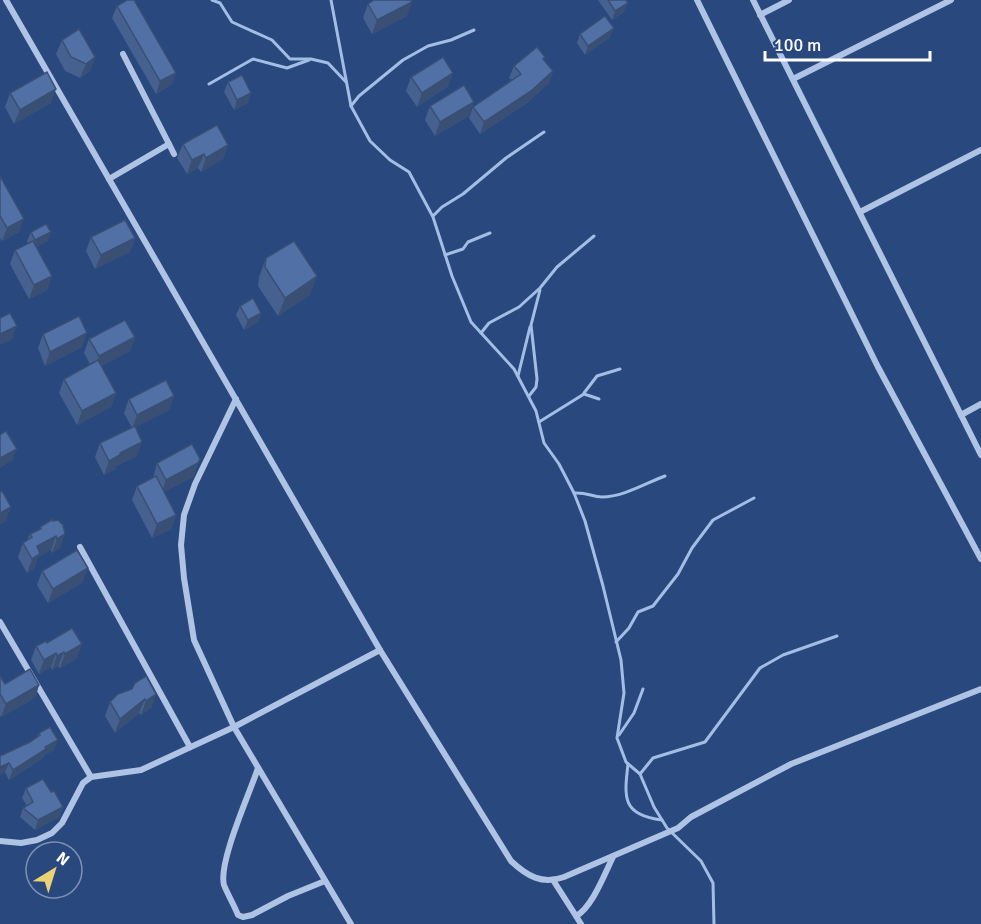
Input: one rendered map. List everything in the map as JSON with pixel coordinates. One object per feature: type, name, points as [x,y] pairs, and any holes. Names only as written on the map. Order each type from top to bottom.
[{"type":"street","points":[[6,0],[380,650],[512,861],[534,878],[542,881],[553,880],[666,834],[691,817],[791,764],[981,689]]},
{"type":"street","points":[[697,0],[878,367],[981,559]]},
{"type":"street","points":[[753,0],[981,455]]},
{"type":"street","points":[[760,15],[789,0]]},
{"type":"street","points":[[793,79],[951,0]]},
{"type":"street","points":[[123,54],[174,154]]},
{"type":"street","points":[[109,179],[169,144]]},
{"type":"street","points":[[860,212],[981,150]]},
{"type":"street","points":[[236,399],[195,484],[184,515],[181,545],[194,640],[234,728],[351,924]]},
{"type":"street","points":[[961,415],[981,405]]},
{"type":"street","points":[[80,547],[190,747]]},
{"type":"street","points":[[0,622],[91,777]]},
{"type":"street","points":[[0,841],[21,843],[37,840],[52,833],[62,823],[83,783],[91,777],[141,770],[234,728],[380,650]]},
{"type":"street","points":[[258,768],[232,838],[223,873],[224,884],[238,915],[252,915],[288,896],[326,881]]},
{"type":"street","points":[[576,916],[582,913],[594,894],[613,856]]},
{"type":"street","points":[[553,880],[581,924]]},
{"type":"building","points":[[127,0],[134,0],[176,73],[160,81],[117,6]]},
{"type":"building","points":[[374,0],[411,0],[412,2],[377,20],[368,4]]},
{"type":"building","points":[[608,0],[626,0],[628,3],[615,11]]},
{"type":"building","points":[[605,16],[614,28],[588,46],[580,34]]},
{"type":"building","points":[[79,29],[95,57],[86,64],[71,57],[62,40]]},
{"type":"building","points":[[537,47],[553,71],[531,91],[484,122],[473,107],[521,74],[514,66]]},
{"type":"building","points":[[443,57],[453,73],[422,93],[411,77]]},
{"type":"building","points":[[47,72],[56,89],[20,110],[10,93]]},
{"type":"building","points":[[242,75],[251,93],[237,100],[228,82]]},
{"type":"building","points":[[464,85],[474,102],[440,122],[430,106]]},
{"type":"building","points":[[217,125],[228,145],[206,158],[204,154],[192,160],[183,144]]},
{"type":"building","points":[[0,176],[24,219],[7,228],[0,216]]},
{"type":"building","points":[[125,220],[135,238],[101,255],[91,237]]},
{"type":"building","points":[[46,224],[51,232],[35,240],[31,232]]},
{"type":"building","points":[[33,241],[52,276],[34,285],[15,250]]},
{"type":"building","points":[[294,241],[317,276],[285,298],[265,267],[266,258]]},
{"type":"building","points":[[253,298],[261,313],[248,320],[240,306]]},
{"type":"building","points":[[10,313],[17,326],[0,334],[0,318]]},
{"type":"building","points":[[79,316],[87,333],[50,352],[43,334]]},
{"type":"building","points":[[125,320],[135,337],[99,356],[89,339]]},
{"type":"building","points":[[98,360],[116,393],[82,411],[64,379]]},
{"type":"building","points":[[166,380],[174,396],[137,415],[129,399]]},
{"type":"building","points":[[135,426],[142,442],[109,461],[100,443]]},
{"type":"building","points":[[6,431],[17,449],[0,458],[0,435]]},
{"type":"building","points":[[192,444],[200,459],[198,463],[166,480],[157,463]]},
{"type":"building","points":[[156,476],[176,515],[157,524],[137,486]]},
{"type":"building","points":[[2,491],[11,507],[0,513],[0,492]]},
{"type":"building","points":[[53,519],[63,525],[65,534],[37,546],[40,554],[32,559],[23,543],[32,537],[30,534],[41,529],[40,527]]},
{"type":"building","points":[[77,550],[88,568],[53,589],[42,571]]},
{"type":"building","points":[[72,628],[82,644],[65,654],[64,652],[57,656],[56,653],[44,660],[36,646],[46,641],[47,643]]},
{"type":"building","points":[[30,669],[39,685],[6,704],[0,694],[0,676],[5,684]]},
{"type":"building","points":[[146,676],[156,694],[146,701],[145,699],[120,719],[110,702],[118,694],[132,689],[135,683]]},
{"type":"building","points":[[50,727],[58,740],[13,770],[9,763],[0,767],[0,756],[30,742]]},
{"type":"building","points":[[43,779],[51,792],[54,791],[63,807],[38,820],[23,808],[33,802],[26,788]]},
{"type":"waterway","points":[[212,0],[220,3],[232,22],[272,40],[290,59],[311,59],[328,63],[346,82]]},
{"type":"waterway","points":[[331,0],[351,106],[370,141],[390,160],[409,172],[433,217],[452,276],[471,322],[514,369],[536,411],[544,443],[559,464],[574,493],[585,521],[621,660],[624,693],[617,738],[626,762],[640,774],[654,807],[667,828],[701,861],[713,883],[714,924]]},
{"type":"waterway","points":[[351,106],[359,96],[403,60],[428,46],[451,40],[474,30]]},
{"type":"waterway","points":[[209,84],[253,59],[287,68],[309,60]]},
{"type":"waterway","points":[[433,216],[506,158],[544,132]]},
{"type":"waterway","points":[[445,255],[463,249],[468,242],[490,233]]},
{"type":"waterway","points":[[481,333],[489,323],[519,307],[540,288],[557,267],[594,236]]},
{"type":"waterway","points":[[529,396],[536,387],[537,379],[531,325],[540,290]]},
{"type":"waterway","points":[[518,376],[530,327]]},
{"type":"waterway","points":[[584,393],[597,376],[620,369]]},
{"type":"waterway","points":[[539,422],[584,394],[599,399]]},
{"type":"waterway","points":[[574,493],[598,497],[610,496],[665,476]]},
{"type":"waterway","points":[[616,642],[629,628],[638,612],[653,606],[678,574],[692,548],[713,520],[754,498]]},
{"type":"waterway","points":[[640,774],[653,758],[705,742],[760,668],[783,655],[837,636]]},
{"type":"waterway","points":[[619,735],[634,713],[643,689]]},
{"type":"waterway","points":[[628,764],[626,795],[629,803],[639,814],[662,820]]}]
